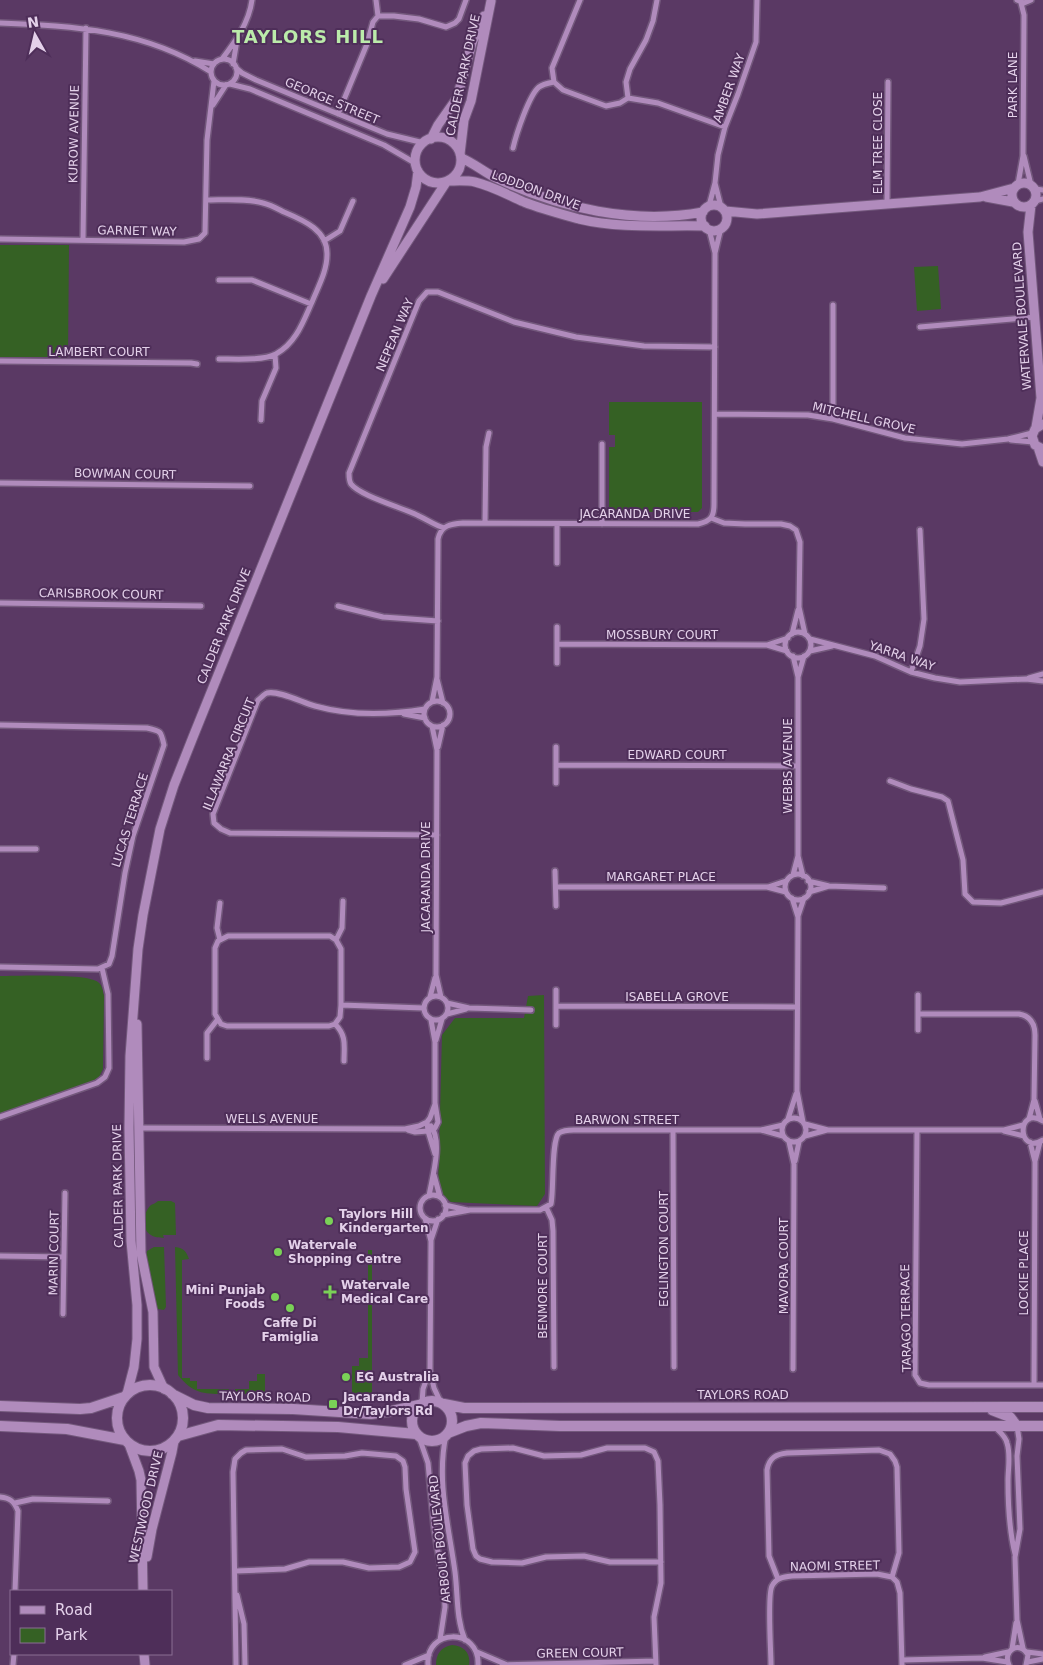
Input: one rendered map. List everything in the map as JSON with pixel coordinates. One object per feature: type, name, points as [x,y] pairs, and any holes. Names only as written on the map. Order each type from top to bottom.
[{"type":"main road","points":[[0,1406],[80,1410],[91,1408],[126,1395],[141,1386],[156,1386],[168,1391],[177,1399],[182,1414],[181,1429],[176,1438],[166,1447],[147,1451],[137,1449],[127,1442],[121,1434],[117,1419],[120,1403],[126,1395]]},
{"type":"main road","name":"TAYLORS ROAD","points":[[168,1391],[194,1405],[208,1408],[293,1409],[371,1414],[392,1412],[421,1404]]},
{"type":"main road","points":[[418,1435],[412,1422],[412,1415],[421,1404],[432,1400],[443,1404],[451,1415],[452,1421],[447,1434]]},
{"type":"main road","name":"TAYLORS ROAD","points":[[443,1404],[464,1408],[1043,1407]]},
{"type":"main road","points":[[979,1407],[1006,1414],[1016,1425]]},
{"type":"main road","points":[[176,1438],[218,1424],[338,1427],[418,1435],[430,1441],[441,1439],[447,1434],[466,1426],[481,1423],[560,1426],[1043,1426]]},
{"type":"main road","points":[[0,1426],[67,1429],[127,1442]]},
{"type":"street","points":[[210,72],[214,64],[222,60],[238,38],[245,24],[252,0]]},
{"type":"street","points":[[338,114],[367,44],[373,22],[378,16],[376,0]]},
{"type":"street","points":[[378,16],[419,19],[446,27],[458,20],[466,0]]},
{"type":"street","name":"CALDER PARK DRIVE","points":[[427,141],[457,98],[472,43],[492,0]]},
{"type":"street","name":"CALDER PARK DRIVE","points":[[460,156],[464,120],[471,100],[492,0]]},
{"type":"street","points":[[580,0],[552,68],[554,82],[563,90],[606,106],[620,103],[628,98],[658,103],[725,127]]},
{"type":"street","points":[[628,98],[626,82],[630,69],[646,40],[653,21],[657,0]]},
{"type":"street","name":"AMBER WAY","points":[[706,209],[715,183],[718,155],[725,127],[756,42],[757,0]]},
{"type":"street","points":[[1019,1],[1030,1]]},
{"type":"street","name":"PARK LANE","points":[[1016,186],[1023,156],[1024,15],[1019,1]]},
{"type":"street","name":"PARK LANE","points":[[1024,15],[1030,1]]},
{"type":"street","points":[[0,23],[86,28],[132,38],[192,60],[214,64]]},
{"type":"street","name":"KUROW AVENUE","points":[[84,240],[86,28]]},
{"type":"street","points":[[192,60],[210,72],[214,81],[218,84],[228,84],[235,78],[238,38]]},
{"type":"street","points":[[222,60],[230,61],[235,66]]},
{"type":"street","name":"GEORGE STREET","points":[[235,66],[256,80],[387,134],[427,141]]},
{"type":"street","name":"GARNET WAY","points":[[0,239],[184,242],[200,239],[205,233],[207,140],[214,81]]},
{"type":"street","points":[[513,148],[516,133],[535,91],[541,86],[554,82]]},
{"type":"street","name":"ELM TREE CLOSE","points":[[887,204],[888,82]]},
{"type":"street","name":"GEORGE STREET","points":[[228,84],[250,89],[384,146],[417,167]]},
{"type":"street","name":"GARNET WAY","points":[[211,108],[228,84]]},
{"type":"street","points":[[445,138],[457,147],[460,156],[458,171],[448,181],[434,182],[427,180],[417,167],[416,156],[418,148],[427,141],[445,138]]},
{"type":"street","name":"LODDON DRIVE","points":[[460,156],[498,179],[563,203],[585,208],[646,216],[688,214],[706,209]]},
{"type":"street","name":"PARK LANE","points":[[1023,156],[1036,188]]},
{"type":"street","name":"CALDER PARK DRIVE","points":[[126,1395],[136,1353],[137,1339],[134,1128],[137,976],[143,915],[160,829],[174,785],[372,296],[410,208],[416,187],[417,167]]},
{"type":"street","name":"CALDER PARK DRIVE","points":[[372,296],[448,181]]},
{"type":"street","name":"LODDON DRIVE","points":[[448,181],[474,182],[524,202],[580,219],[617,225],[707,228]]},
{"type":"street","points":[[805,634],[799,607],[800,542],[796,530],[782,524],[724,523],[711,518],[714,514],[715,253],[702,219],[706,209],[717,205],[723,209],[757,214],[980,197],[1025,182],[1036,188],[1036,202],[1017,204],[980,197]]},
{"type":"street","name":"AMBER WAY","points":[[715,183],[723,209]]},
{"type":"street","points":[[1016,186],[1012,195],[1017,204]]},
{"type":"street","points":[[206,200],[264,203],[307,222],[316,228],[324,240],[327,253],[326,267],[311,304],[302,325],[290,344],[275,355],[219,360]]},
{"type":"street","points":[[324,240],[340,231],[353,202]]},
{"type":"street","name":"WATERVALE BOULEVARD","points":[[1028,232],[1036,202]]},
{"type":"street","name":"WATERVALE BOULEVARD","points":[[1017,204],[1028,232],[1042,401],[1038,437],[1043,462]]},
{"type":"street","points":[[715,253],[724,225],[723,209]]},
{"type":"street","points":[[707,228],[715,230],[757,214]]},
{"type":"street","points":[[219,280],[252,280],[311,304]]},
{"type":"street","name":"NEPEAN WAY","points":[[444,528],[363,492],[350,484],[349,478],[349,473],[419,301],[427,292],[438,292],[514,322],[576,337],[644,346],[715,347]]},
{"type":"street","points":[[833,305],[833,419]]},
{"type":"street","points":[[920,327],[1035,317]]},
{"type":"street","points":[[261,420],[262,402],[276,368],[275,355]]},
{"type":"street","name":"LAMBERT COURT","points":[[0,361],[197,364]]},
{"type":"street","name":"MITCHELL GROVE","points":[[715,414],[808,414],[905,438],[931,442],[962,444],[1038,437]]},
{"type":"street","points":[[485,523],[486,447],[489,433]]},
{"type":"street","name":"MITCHELL GROVE","points":[[1008,439],[1038,437]]},
{"type":"street","points":[[602,444],[602,524]]},
{"type":"street","name":"BOWMAN COURT","points":[[0,482],[250,486]]},
{"type":"street","name":"JACARANDA DRIVE","points":[[444,528],[450,524],[463,523],[698,524],[706,522],[711,518]]},
{"type":"street","points":[[557,524],[557,563]]},
{"type":"street","points":[[432,702],[442,703],[448,708],[449,715],[444,724],[432,726],[428,723],[425,718],[425,709],[432,702],[437,676],[438,539],[440,532],[444,528]]},
{"type":"street","points":[[911,672],[920,646],[924,619],[920,530]]},
{"type":"street","name":"CARISBROOK COURT","points":[[0,603],[201,606]]},
{"type":"street","points":[[338,606],[384,617],[438,621]]},
{"type":"street","points":[[790,636],[798,632],[805,634],[810,639],[810,650],[804,656],[793,656],[788,651],[786,645],[799,607]]},
{"type":"street","points":[[557,627],[557,663]]},
{"type":"street","name":"MOSSBURY COURT","points":[[767,645],[790,636]]},
{"type":"street","name":"YARRA WAY","points":[[810,639],[875,656],[911,672],[960,682],[1026,679],[1043,681]]},
{"type":"street","name":"MOSSBURY COURT","points":[[557,644],[767,645],[788,651]]},
{"type":"street","name":"YARRA WAY","points":[[810,650],[833,646]]},
{"type":"street","name":"WEBBS AVENUE","points":[[793,656],[798,677],[798,856],[803,876]]},
{"type":"street","name":"WEBBS AVENUE","points":[[798,677],[804,656]]},
{"type":"street","name":"YARRA WAY","points":[[1026,679],[1043,674]]},
{"type":"street","points":[[437,676],[442,703]]},
{"type":"street","name":"ILLAWARRA CIRCUIT","points":[[425,709],[399,713],[351,713],[316,706],[276,693],[267,693],[258,700],[213,814],[214,823],[230,833],[437,835]]},
{"type":"street","name":"ILLAWARRA CIRCUIT","points":[[399,713],[425,718]]},
{"type":"street","name":"JACARANDA DRIVE","points":[[437,750],[444,724]]},
{"type":"street","name":"LUCAS TERRACE","points":[[0,725],[147,728],[158,730],[162,734],[164,745],[133,836],[124,873],[111,960],[102,968]]},
{"type":"street","name":"JACARANDA DRIVE","points":[[432,726],[437,750],[436,975],[441,997]]},
{"type":"street","points":[[556,747],[556,783]]},
{"type":"street","name":"EDWARD COURT","points":[[556,764],[798,766]]},
{"type":"street","points":[[890,781],[942,797],[948,801],[963,860],[965,894],[973,902],[1001,904],[1043,892]]},
{"type":"street","points":[[0,849],[36,849]]},
{"type":"street","name":"WEBBS AVENUE","points":[[793,875],[798,856]]},
{"type":"street","points":[[556,871],[556,906]]},
{"type":"street","points":[[798,917],[792,898],[786,892],[786,881],[793,875],[803,876],[808,880],[829,886],[884,888]]},
{"type":"street","points":[[808,880],[809,892]]},
{"type":"street","name":"MARGARET PLACE","points":[[767,887],[786,881]]},
{"type":"street","points":[[805,1136],[806,1128],[797,1091],[798,917],[804,898],[809,892],[829,886]]},
{"type":"street","name":"MARGARET PLACE","points":[[556,887],[767,887],[786,892]]},
{"type":"street","points":[[792,898],[804,898]]},
{"type":"street","points":[[336,940],[342,928],[343,901]]},
{"type":"street","points":[[220,903],[217,921],[220,940]]},
{"type":"street","points":[[228,936],[330,936],[336,940],[341,949],[340,1017],[335,1024],[329,1026],[227,1026],[221,1024],[215,1014],[215,948],[220,940],[228,936]]},
{"type":"street","points":[[0,967],[102,968],[108,994],[108,1068],[106,1077],[97,1083],[0,1117]]},
{"type":"street","name":"JACARANDA DRIVE","points":[[430,997],[436,975]]},
{"type":"street","points":[[556,990],[556,1025]]},
{"type":"street","points":[[918,995],[918,1030]]},
{"type":"street","points":[[442,1019],[431,1020],[425,1015],[423,1008],[425,1001],[430,997],[441,997],[447,1003],[469,1008],[531,1010]]},
{"type":"street","points":[[447,1003],[447,1014]]},
{"type":"street","points":[[341,1005],[423,1008]]},
{"type":"street","name":"ISABELLA GROVE","points":[[556,1006],[797,1008]]},
{"type":"street","points":[[435,1042],[442,1019],[447,1014],[469,1008]]},
{"type":"street","points":[[797,1091],[788,1119],[783,1125],[783,1136],[789,1142],[799,1142],[805,1136],[828,1130],[1004,1130],[1023,1125],[1029,1119],[1034,1100],[1035,1030],[1034,1025],[1028,1018],[1019,1014],[918,1014]]},
{"type":"street","points":[[207,1058],[207,1033],[218,1020]]},
{"type":"street","points":[[431,1020],[435,1042],[435,1103],[438,1122],[431,1130]]},
{"type":"street","points":[[335,1024],[344,1035],[344,1061]]},
{"type":"street","points":[[1029,1119],[1042,1120],[1034,1100]]},
{"type":"street","points":[[429,1196],[434,1175],[435,1154],[431,1130],[427,1122],[435,1103]]},
{"type":"street","points":[[788,1119],[796,1118],[804,1123],[828,1130]]},
{"type":"street","name":"WELLS AVENUE","points":[[134,1128],[405,1129],[427,1122]]},
{"type":"street","name":"BARWON STREET","points":[[546,1207],[551,1204],[554,1143],[559,1133],[564,1131],[761,1130],[783,1125]]},
{"type":"street","points":[[1023,1125],[1024,1136]]},
{"type":"street","name":"WELLS AVENUE","points":[[405,1129],[415,1132],[431,1130]]},
{"type":"street","name":"EGLINGTON COURT","points":[[673,1130],[674,1367]]},
{"type":"street","name":"BARWON STREET","points":[[761,1130],[783,1136]]},
{"type":"street","name":"TARAGO TERRACE","points":[[916,1130],[915,1375],[920,1383],[929,1385],[1043,1385]]},
{"type":"street","points":[[1004,1130],[1024,1136],[1030,1142],[1042,1141]]},
{"type":"street","name":"LOCKIE PLACE","points":[[1035,1162],[1042,1141]]},
{"type":"street","name":"MAVORA COURT","points":[[789,1142],[794,1164]]},
{"type":"street","name":"MAVORA COURT","points":[[793,1369],[794,1164],[799,1142]]},
{"type":"street","name":"LOCKIE PLACE","points":[[1030,1142],[1035,1162],[1034,1385]]},
{"type":"street","points":[[434,1175],[440,1197],[445,1205],[443,1215]]},
{"type":"street","name":"MARIN COURT","points":[[63,1314],[65,1192]]},
{"type":"street","points":[[440,1197],[429,1196],[423,1199],[420,1211],[425,1218],[431,1241],[430,1371],[432,1382],[443,1404]]},
{"type":"street","points":[[445,1205],[470,1210]]},
{"type":"street","points":[[425,1218],[431,1220],[438,1219],[443,1215],[470,1210],[540,1210],[546,1207]]},
{"type":"street","name":"BENMORE COURT","points":[[546,1207],[552,1220],[553,1231],[554,1367]]},
{"type":"street","points":[[431,1241],[438,1219]]},
{"type":"street","name":"CALDER PARK DRIVE","points":[[136,1242],[152,1312],[154,1367],[168,1391]]},
{"type":"street","points":[[0,1256],[64,1257]]},
{"type":"street","points":[[421,1404],[423,1389],[430,1371]]},
{"type":"street","points":[[1016,1425],[1019,1439],[1017,1456],[1020,1528],[1016,1557],[1017,1620],[1027,1664],[1043,1659]]},
{"type":"street","points":[[994,1426],[1006,1438],[1008,1444],[1009,1528],[1016,1557]]},
{"type":"street","name":"ARBOUR BOULEVARD","points":[[447,1434],[443,1455],[445,1504],[455,1572],[458,1616],[465,1640]]},
{"type":"street","name":"ARBOUR BOULEVARD","points":[[418,1435],[428,1463],[431,1503],[444,1589],[440,1640]]},
{"type":"street","name":"WESTWOOD DRIVE","points":[[143,1580],[152,1529],[176,1438]]},
{"type":"street","name":"WESTWOOD DRIVE","points":[[127,1442],[140,1470],[143,1590]]},
{"type":"street","points":[[656,1663],[654,1617],[660,1592],[661,1562],[657,1456],[651,1450],[607,1448],[582,1455],[544,1456],[513,1448],[481,1449],[470,1453],[468,1456],[466,1463],[467,1505],[474,1549],[476,1556],[480,1559],[492,1562],[522,1563],[551,1557],[584,1556],[610,1562],[661,1562]]},
{"type":"street","points":[[235,1571],[285,1569],[309,1562],[343,1562],[369,1568],[399,1567],[407,1564],[413,1558],[414,1552],[403,1461],[396,1456],[377,1453],[306,1457],[282,1449],[241,1452],[235,1459],[233,1472],[236,1665]]},
{"type":"street","points":[[771,1665],[770,1596],[772,1584],[778,1579],[770,1556],[767,1470],[770,1461],[778,1454],[787,1452],[879,1450],[893,1457],[897,1474],[899,1553],[892,1577],[897,1582],[900,1593],[902,1662],[982,1658],[1015,1647],[1043,1654]]},
{"type":"street","points":[[0,1497],[8,1498],[15,1502],[18,1511],[15,1590]]},
{"type":"street","points":[[15,1502],[33,1498],[108,1501]]},
{"type":"street","name":"NAOMI STREET","points":[[778,1579],[792,1576],[878,1574],[892,1577]]},
{"type":"street","points":[[235,1589],[244,1624],[245,1665]]},
{"type":"street","points":[[982,1658],[1008,1664],[1017,1620]]},
{"type":"street","points":[[428,1665],[429,1655],[435,1644],[440,1640],[453,1637],[470,1643],[476,1652],[478,1665]]},
{"type":"street","name":"GREEN COURT","points":[[476,1652],[504,1665],[656,1663]]},
{"type":"street","points":[[405,1665],[429,1655]]},
{"type":"green space","points":[[0,245],[69,245],[68,357],[0,357]]},
{"type":"green space","points":[[938,266],[941,309],[917,311],[914,267]]},
{"type":"green space","points":[[609,402],[702,402],[702,508],[698,512],[609,512],[609,447],[615,447],[615,435],[609,435]]},
{"type":"green space","points":[[0,976],[66,976],[91,979],[99,983],[104,996],[103,1069],[99,1077],[93,1081],[0,1115]]},
{"type":"green space","points":[[544,995],[545,1194],[537,1206],[451,1202],[438,1191],[442,1035],[455,1018],[524,1018],[528,996]]},
{"type":"green space","points":[[158,1201],[171,1201],[175,1203],[176,1235],[163,1235],[164,1238],[148,1233],[144,1225],[146,1212],[151,1205]]},
{"type":"green space","points":[[154,1247],[164,1247],[166,1307],[164,1310],[156,1307],[145,1258],[147,1251]]},
{"type":"green space","points":[[175,1247],[184,1250],[189,1259],[182,1260],[182,1378],[190,1378],[190,1381],[197,1381],[197,1389],[229,1389],[230,1394],[214,1394],[195,1390],[178,1375]]},
{"type":"green space","points":[[368,1250],[372,1250],[372,1393],[352,1393],[352,1366],[359,1366],[359,1358],[368,1358]]},
{"type":"green space","points":[[257,1374],[265,1374],[265,1394],[235,1394],[235,1389],[249,1389],[249,1381],[257,1381]]},
{"type":"green space","points":[[452,1645],[466,1651],[469,1657],[469,1665],[436,1665],[440,1652],[445,1647]]},
{"type":"place","name":"Taylors Hill Kindergarten","points":[[329,1221]]},
{"type":"place","name":"Watervale Shopping Centre","points":[[278,1252]]},
{"type":"place","name":"Watervale Medical Care","points":[[330,1292]]},
{"type":"place","name":"Mini Punjab Foods","points":[[275,1297]]},
{"type":"place","name":"Caffe Di Famiglia","points":[[290,1308]]},
{"type":"place","name":"EG Australia","points":[[346,1377]]},
{"type":"place","name":"Jacaranda Dr/Taylors Rd","points":[[333,1404]]},
{"type":"district","name":"TAYLORS HILL","points":[[308,36]]}]
